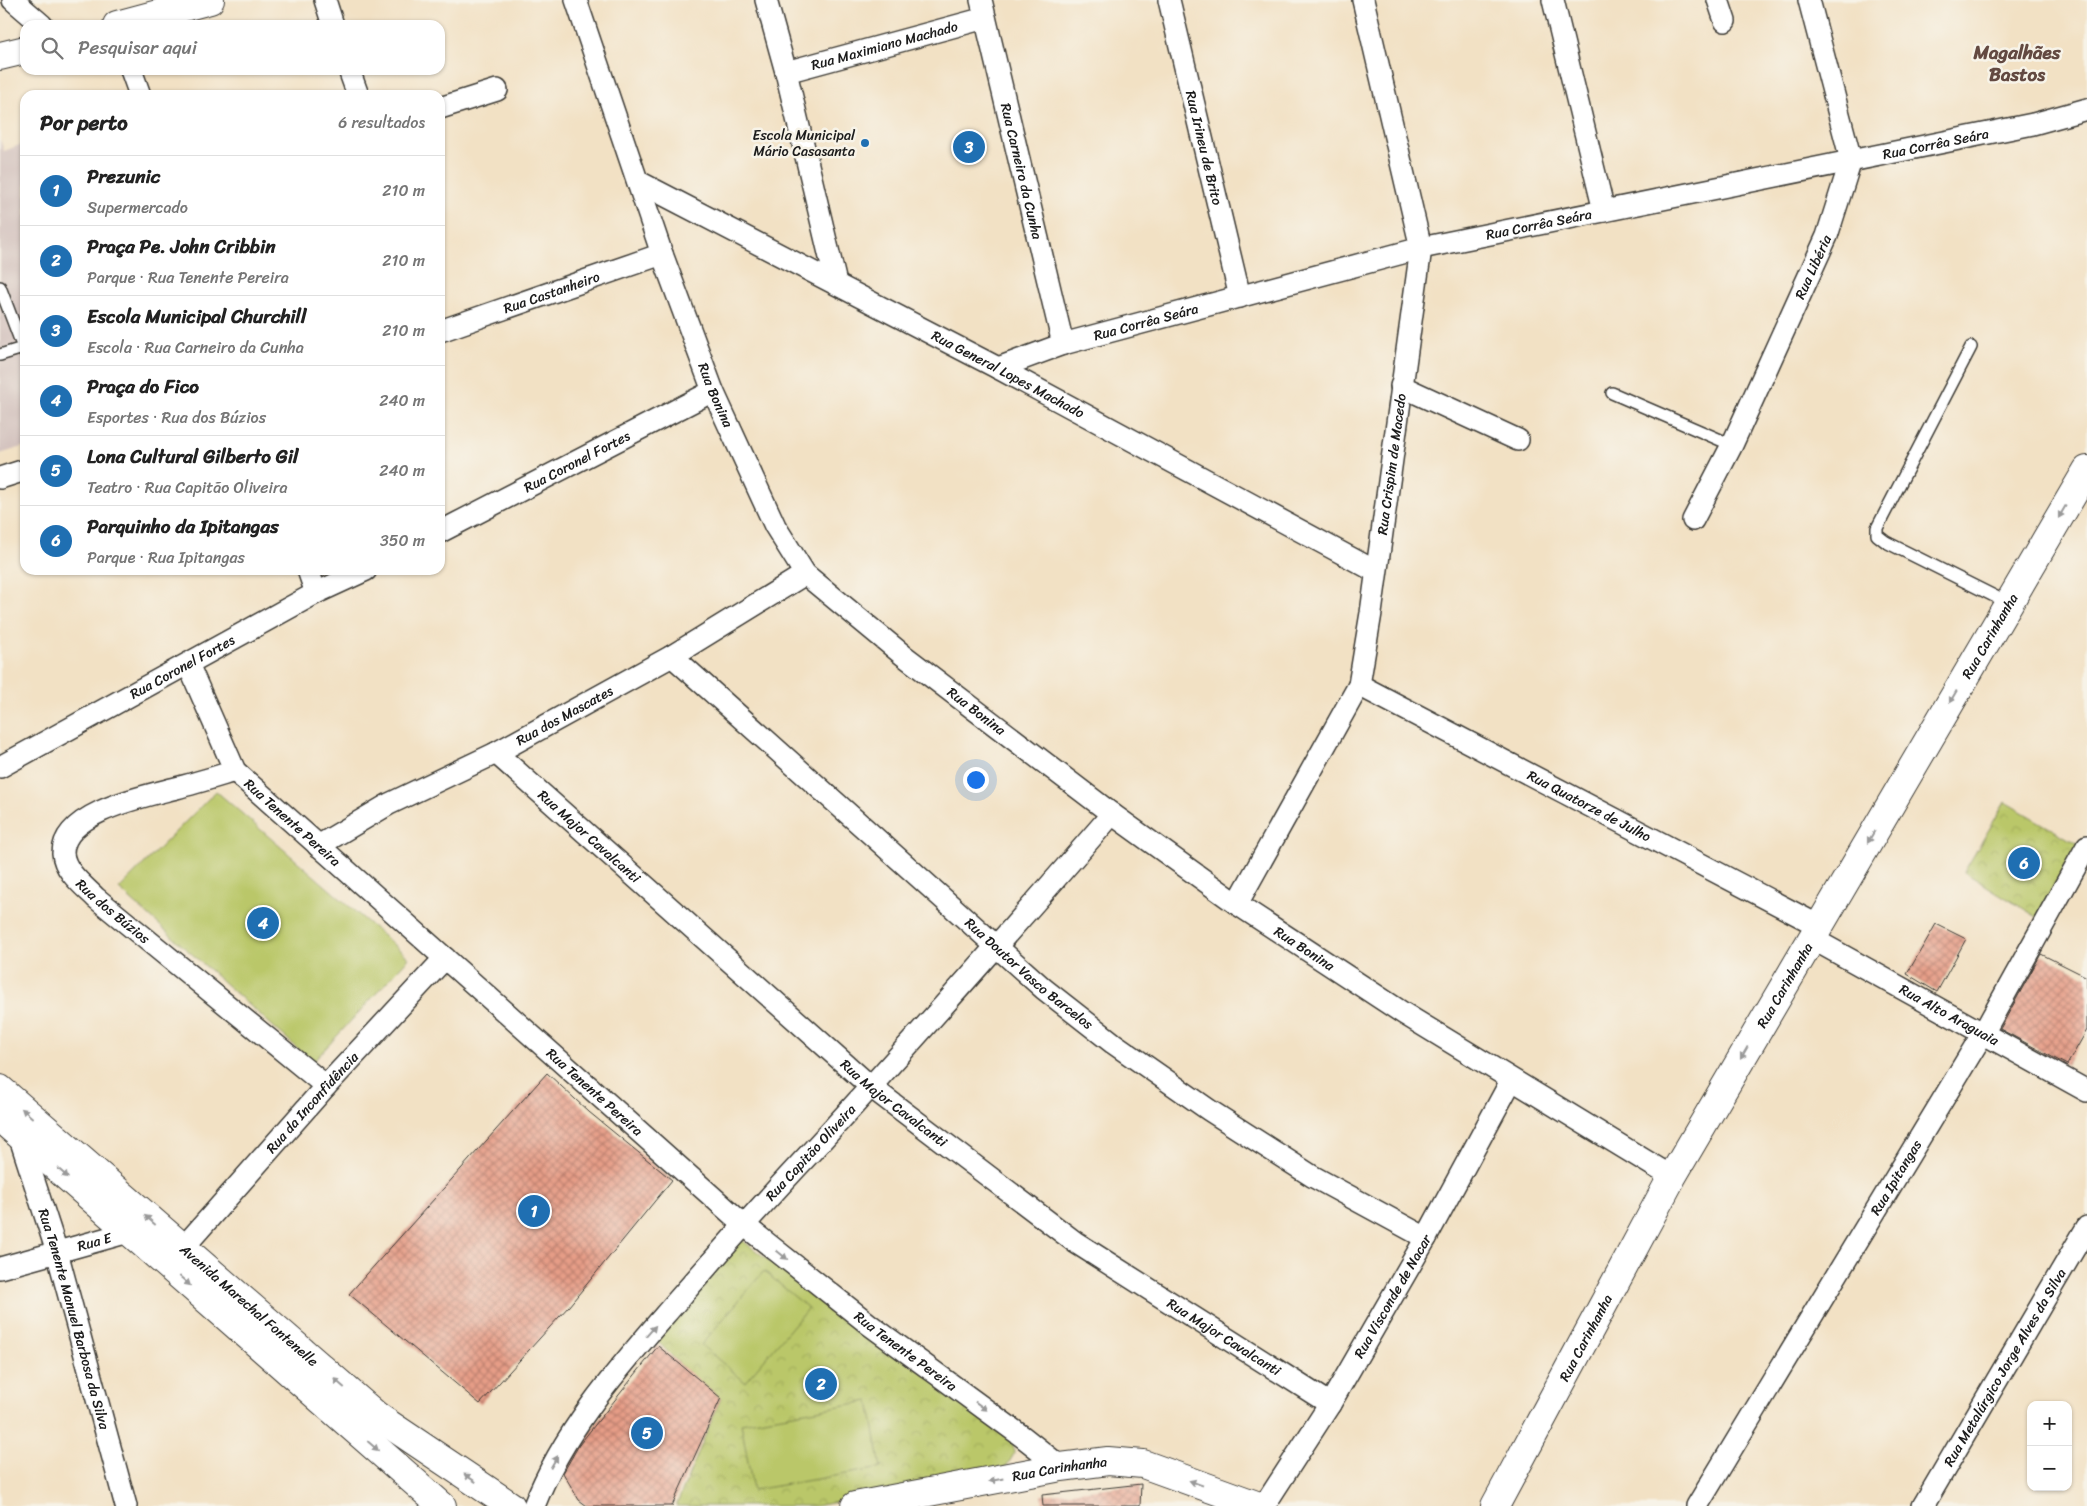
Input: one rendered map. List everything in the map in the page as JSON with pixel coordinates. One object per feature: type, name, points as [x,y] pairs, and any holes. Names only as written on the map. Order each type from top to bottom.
[{"type":"street","points":[[13,0],[36,20]]},
{"type":"street","points":[[136,20],[210,0]]},
{"type":"street","points":[[325,0],[331,20]]},
{"type":"street","name":"Rua Bonina","points":[[576,0],[662,254],[713,391],[775,526],[805,574],[903,655],[1112,814],[1237,904],[1339,972],[1511,1081],[1672,1177]]},
{"type":"street","points":[[766,0],[786,72],[836,283]]},
{"type":"street","name":"Rua Irineu de Brito","points":[[1169,0],[1240,297]]},
{"type":"street","name":"Rua Crispim de Macedo","points":[[1237,904],[1359,685],[1371,613],[1375,571],[1420,248],[1362,0]]},
{"type":"street","points":[[1553,0],[1604,211]]},
{"type":"street","points":[[1718,0],[1725,21]]},
{"type":"street","points":[[1809,0],[1851,160]]},
{"type":"street","name":"Rua Maximiano Machado","points":[[786,72],[983,9]]},
{"type":"street","name":"Rua Carneiro da Cunha","points":[[983,9],[1063,344]]},
{"type":"street","points":[[0,56],[20,51]]},
{"type":"street","points":[[132,75],[138,90]]},
{"type":"street","points":[[351,75],[356,90]]},
{"type":"street","points":[[445,106],[497,90]]},
{"type":"street","name":"Rua Corrêa Seára","points":[[998,368],[1063,344],[1420,248],[2033,124],[2087,109]]},
{"type":"street","name":"Rua Libéria","points":[[1693,520],[1732,445],[1827,236],[1851,160]]},
{"type":"street","name":"Rua General Lopes Machado","points":[[639,182],[998,368],[1375,571]]},
{"type":"street","name":"Rua Castanheiro","points":[[445,329],[662,254]]},
{"type":"street","points":[[1402,386],[1518,440]]},
{"type":"street","name":"Rua Coronel Fortes","points":[[445,529],[713,391]]},
{"type":"street","name":"Rua Carinhanha","points":[[1495,1506],[1672,1177],[2087,470]]},
{"type":"street","points":[[0,478],[20,472]]},
{"type":"street","name":"Rua dos Mascates","points":[[318,846],[389,804],[496,753],[672,656],[805,574]]},
{"type":"street","points":[[310,575],[316,593]]},
{"type":"street","name":"Rua Coronel Fortes","points":[[0,767],[316,593],[355,575]]},
{"type":"street","name":"Rua Doutor Vasco Barcelos","points":[[672,656],[1044,989],[1156,1075],[1312,1176],[1426,1238]]},
{"type":"street","name":"Rua Tenente Pereira","points":[[188,664],[235,771],[744,1224],[870,1325],[1023,1437],[1061,1468]]},
{"type":"street","name":"Rua Quatorze de Julho","points":[[1359,685],[1815,932]]},
{"type":"street","name":"Rua Major Cavalcanti","points":[[496,753],[871,1087],[1075,1242],[1330,1404]]},
{"type":"street","name":"Rua dos Búzios","points":[[235,771],[130,800],[79,824],[69,834],[64,845],[63,854],[66,865],[96,898],[326,1086]]},
{"type":"street","name":"Rua Capitão Oliveira","points":[[534,1506],[554,1461],[597,1397],[744,1224],[997,947],[1112,814]]},
{"type":"street","name":"Rua Ipitangas","points":[[1697,1506],[1983,1034],[2087,846]]},
{"type":"street","name":"Rua Alto Araguaia","points":[[1815,932],[1983,1034],[2087,1091]]},
{"type":"street","name":"Rua da Inconfidência","points":[[182,1249],[326,1086],[445,958]]},
{"type":"street","name":"Rua Visconde de Nacar","points":[[1264,1506],[1330,1404],[1426,1238],[1511,1081]]},
{"type":"street","name":"Avenida Marechal Fontenelle","points":[[0,1089],[182,1249],[377,1416],[511,1506]]},
{"type":"street","name":"Avenida Marechal Fontenelle","points":[[10,1126],[442,1506]]},
{"type":"street","name":"Rua Tenente Manuel Barbosa da Silva","points":[[10,1126],[57,1252],[126,1506]]},
{"type":"street","name":"Rua Metalúrgico Jorge Alves da Silva","points":[[1923,1506],[2087,1227]]},
{"type":"street","name":"Rua E","points":[[0,1268],[129,1232]]},
{"type":"street","name":"Rua Carinhanha","points":[[855,1506],[1061,1468],[1108,1462],[1143,1464],[1258,1506]]},
{"type":"lane","points":[[0,287],[20,340]]},
{"type":"lane","points":[[1971,348],[1877,528],[1877,535],[1886,542],[2008,603]]},
{"type":"lane","points":[[0,355],[20,352]]},
{"type":"lane","points":[[1612,393],[1732,445]]},
{"type":"shaded area","points":[[0,139],[4,151],[20,145],[20,448],[0,454]]},
{"type":"green space","points":[[216,791],[409,958],[313,1062],[119,889]]},
{"type":"green space","points":[[2005,802],[2086,849],[2045,922],[1964,872]]},
{"type":"green space","points":[[739,1238],[866,1333],[1012,1434],[1014,1454],[1003,1472],[815,1506],[676,1506],[721,1398],[686,1370],[657,1341]]},
{"type":"green space","points":[[764,1271],[808,1308],[745,1382],[701,1345]]},
{"type":"green space","points":[[869,1401],[881,1468],[753,1490],[741,1423]]},
{"type":"building","points":[[1936,924],[1966,939],[1937,992],[1907,974]]},
{"type":"building","points":[[2041,954],[2087,977],[2087,1030],[2067,1065],[2000,1029]]},
{"type":"building","points":[[547,1073],[589,1112],[672,1180],[569,1306],[480,1404],[349,1294]]},
{"type":"building","points":[[658,1346],[721,1398],[672,1506],[587,1506],[579,1500],[563,1473],[579,1445]]},
{"type":"building","points":[[1141,1484],[1140,1506],[1043,1506],[1042,1495]]},
{"type":"place","name":"Escola Municipal Mário Casasanta","points":[[865,143]]},
{"type":"place","name":"Escola Municipal Churchill","points":[[969,147]]},
{"type":"place","name":"Parquinho da Ipitangas","points":[[2024,863]]},
{"type":"place","name":"Praça do Fico","points":[[263,923]]},
{"type":"place","name":"Prezunic","points":[[534,1211]]},
{"type":"place","name":"Praça Pe. John Cribbin","points":[[821,1384]]},
{"type":"place","name":"Lona Cultural Gilberto Gil","points":[[647,1433]]},
{"type":"district","name":"Magalhães Bastos","points":[[2017,63]]}]
